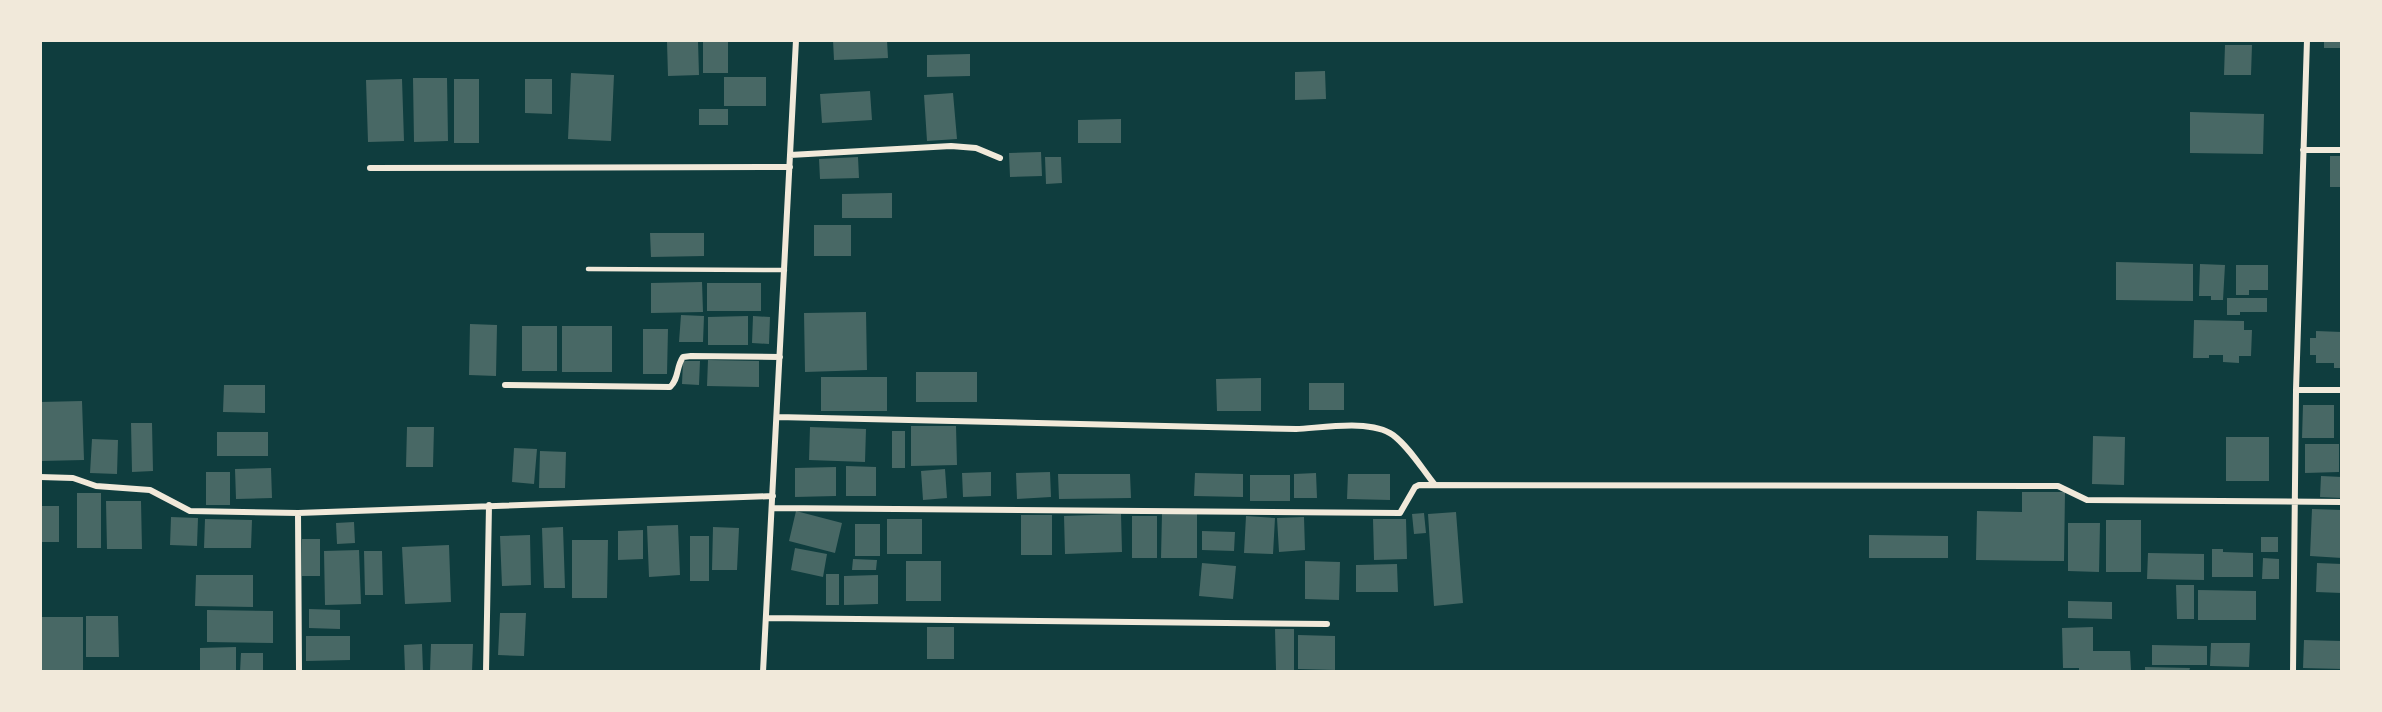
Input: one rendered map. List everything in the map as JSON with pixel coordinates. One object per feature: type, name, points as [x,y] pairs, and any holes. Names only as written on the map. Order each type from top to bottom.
[{"type":"street","points":[[763,672],[796,40]]},
{"type":"street","points":[[2293,672],[2296,390],[2307,40]]},
{"type":"street","points":[[790,155],[951,146],[976,148],[1000,158]]},
{"type":"street","points":[[2303,150],[2342,150]]},
{"type":"street","points":[[370,168],[790,167]]},
{"type":"street","points":[[505,385],[670,387],[675,382],[679,363],[683,357],[780,357]]},
{"type":"street","points":[[2296,390],[2342,390]]},
{"type":"street","points":[[777,417],[1284,429],[1353,426],[1376,428],[1392,434],[1435,485]]},
{"type":"street","points":[[40,477],[82,479],[96,486],[150,490],[190,511],[298,513],[773,496]]},
{"type":"street","points":[[773,508],[1400,513],[1415,487],[1435,485],[2058,486],[2087,500],[2342,501]]},
{"type":"street","points":[[486,672],[489,505]]},
{"type":"street","points":[[298,513],[299,672]]},
{"type":"street","points":[[766,618],[1328,624]]},
{"type":"lane","points":[[588,269],[784,270]]},
{"type":"building","points":[[703,40],[728,40],[728,73],[703,73]]},
{"type":"building","points":[[833,40],[887,40],[888,58],[834,60]]},
{"type":"building","points":[[2324,40],[2342,40],[2342,48],[2324,48]]},
{"type":"building","points":[[698,41],[699,75],[668,76],[667,42]]},
{"type":"building","points":[[2225,45],[2252,45],[2251,75],[2224,75]]},
{"type":"building","points":[[970,54],[970,76],[927,77],[927,55]]},
{"type":"building","points":[[1325,71],[1326,99],[1295,100],[1295,72]]},
{"type":"building","points":[[571,73],[614,75],[611,141],[568,139]]},
{"type":"building","points":[[724,77],[766,77],[766,106],[724,106]]},
{"type":"building","points":[[413,78],[447,78],[448,141],[414,142]]},
{"type":"building","points":[[402,79],[404,141],[368,142],[366,80]]},
{"type":"building","points":[[454,79],[479,79],[479,143],[454,143]]},
{"type":"building","points":[[525,79],[552,79],[552,114],[525,113]]},
{"type":"building","points":[[870,91],[872,120],[822,123],[820,94]]},
{"type":"building","points":[[953,93],[957,139],[927,141],[924,95]]},
{"type":"building","points":[[699,109],[728,109],[728,125],[699,125]]},
{"type":"building","points":[[2190,112],[2264,114],[2263,154],[2190,153]]},
{"type":"building","points":[[1121,119],[1121,143],[1078,143],[1078,120]]},
{"type":"building","points":[[1041,152],[1042,176],[1010,177],[1009,153]]},
{"type":"building","points":[[2330,156],[2342,156],[2342,187],[2330,187]]},
{"type":"building","points":[[858,157],[859,178],[820,179],[819,159]]},
{"type":"building","points":[[1045,157],[1061,157],[1062,183],[1046,184]]},
{"type":"building","points":[[892,193],[892,218],[842,218],[842,194]]},
{"type":"building","points":[[814,225],[851,225],[851,256],[814,256]]},
{"type":"building","points":[[650,233],[704,233],[704,256],[651,257]]},
{"type":"building","points":[[2116,262],[2193,264],[2193,301],[2116,300]]},
{"type":"building","points":[[2200,264],[2225,265],[2223,300],[2211,300],[2211,296],[2199,296]]},
{"type":"building","points":[[2236,265],[2268,265],[2268,290],[2249,290],[2249,295],[2236,295]]},
{"type":"building","points":[[702,282],[703,312],[651,313],[651,283]]},
{"type":"building","points":[[707,283],[761,283],[761,311],[707,311]]},
{"type":"building","points":[[2227,298],[2267,298],[2267,312],[2240,312],[2240,315],[2227,315]]},
{"type":"building","points":[[866,312],[867,370],[805,372],[804,313]]},
{"type":"building","points":[[681,315],[704,316],[703,342],[679,342]]},
{"type":"building","points":[[748,316],[748,345],[708,345],[708,317]]},
{"type":"building","points":[[753,316],[770,317],[769,344],[752,343]]},
{"type":"building","points":[[2194,320],[2244,321],[2244,330],[2252,330],[2251,356],[2239,356],[2239,363],[2223,362],[2223,355],[2193,358]]},
{"type":"building","points":[[470,324],[497,325],[496,376],[469,375]]},
{"type":"building","points":[[522,326],[557,326],[557,371],[522,371]]},
{"type":"building","points":[[562,326],[612,326],[612,372],[562,372]]},
{"type":"building","points":[[643,329],[668,329],[667,374],[643,374]]},
{"type":"building","points":[[2316,331],[2342,332],[2342,368],[2334,368],[2334,363],[2316,363],[2316,355],[2310,355],[2310,338],[2316,338]]},
{"type":"building","points":[[708,360],[759,361],[759,387],[707,386]]},
{"type":"building","points":[[683,361],[700,361],[699,385],[682,384]]},
{"type":"building","points":[[916,372],[977,372],[977,402],[916,402]]},
{"type":"building","points":[[821,377],[887,377],[887,411],[821,411]]},
{"type":"building","points":[[1261,378],[1261,411],[1217,411],[1216,379]]},
{"type":"building","points":[[1309,383],[1344,383],[1344,410],[1309,410]]},
{"type":"building","points":[[224,385],[265,385],[265,413],[223,412]]},
{"type":"building","points":[[82,401],[84,460],[40,461],[40,402]]},
{"type":"building","points":[[2303,405],[2334,405],[2334,438],[2302,438]]},
{"type":"building","points":[[131,423],[152,423],[153,471],[132,472]]},
{"type":"building","points":[[911,426],[956,426],[957,465],[911,466]]},
{"type":"building","points":[[407,427],[434,427],[433,467],[406,467]]},
{"type":"building","points":[[810,427],[866,429],[865,462],[809,460]]},
{"type":"building","points":[[892,431],[905,431],[905,468],[892,468]]},
{"type":"building","points":[[217,432],[268,432],[268,456],[217,456]]},
{"type":"building","points":[[2093,436],[2125,437],[2124,485],[2092,484]]},
{"type":"building","points":[[2226,437],[2269,437],[2269,481],[2226,481]]},
{"type":"building","points":[[92,439],[118,440],[117,474],[90,473]]},
{"type":"building","points":[[2305,444],[2339,444],[2339,472],[2305,473]]},
{"type":"building","points":[[514,448],[537,449],[534,484],[512,482]]},
{"type":"building","points":[[540,451],[566,452],[565,488],[539,488]]},
{"type":"building","points":[[846,466],[876,467],[876,496],[846,496]]},
{"type":"building","points":[[836,467],[836,496],[795,497],[795,468]]},
{"type":"building","points":[[271,468],[272,498],[236,499],[235,469]]},
{"type":"building","points":[[945,469],[947,498],[923,500],[921,471]]},
{"type":"building","points":[[206,472],[230,472],[230,505],[206,505]]},
{"type":"building","points":[[991,472],[991,496],[963,497],[962,473]]},
{"type":"building","points":[[1050,472],[1051,497],[1017,499],[1016,473]]},
{"type":"building","points":[[1195,473],[1243,474],[1243,497],[1194,496]]},
{"type":"building","points":[[1316,473],[1317,498],[1294,498],[1294,474]]},
{"type":"building","points":[[1058,474],[1130,474],[1131,498],[1059,499]]},
{"type":"building","points":[[1348,474],[1390,474],[1390,500],[1347,499]]},
{"type":"building","points":[[1250,475],[1290,475],[1290,501],[1250,501]]},
{"type":"building","points":[[2321,476],[2342,477],[2342,498],[2320,497]]},
{"type":"building","points":[[2022,492],[2065,492],[2064,561],[1976,560],[1977,511],[2022,512]]},
{"type":"building","points":[[77,493],[101,493],[101,548],[77,548]]},
{"type":"building","points":[[106,501],[141,501],[142,549],[107,549]]},
{"type":"building","points":[[40,506],[59,506],[59,542],[40,542]]},
{"type":"building","points":[[2312,509],[2342,510],[2342,558],[2310,556]]},
{"type":"building","points":[[796,511],[842,523],[835,553],[789,541]]},
{"type":"building","points":[[1456,512],[1463,603],[1434,606],[1428,514]]},
{"type":"building","points":[[1162,513],[1197,513],[1197,558],[1161,558]]},
{"type":"building","points":[[1424,513],[1426,533],[1414,534],[1412,514]]},
{"type":"building","points":[[1121,514],[1122,552],[1065,554],[1064,516]]},
{"type":"building","points":[[1021,515],[1052,515],[1052,555],[1021,555]]},
{"type":"building","points":[[1132,516],[1157,516],[1157,558],[1132,558]]},
{"type":"building","points":[[1246,516],[1275,518],[1273,554],[1244,553]]},
{"type":"building","points":[[171,517],[198,518],[197,546],[170,545]]},
{"type":"building","points":[[1304,517],[1305,550],[1279,552],[1277,518]]},
{"type":"building","points":[[205,519],[252,520],[251,548],[204,548]]},
{"type":"building","points":[[887,519],[922,519],[922,554],[887,554]]},
{"type":"building","points":[[1373,519],[1406,519],[1407,559],[1374,560]]},
{"type":"building","points":[[2106,520],[2141,520],[2141,572],[2106,572]]},
{"type":"building","points":[[354,522],[355,543],[337,544],[336,523]]},
{"type":"building","points":[[2068,523],[2100,523],[2099,572],[2068,571]]},
{"type":"building","points":[[855,524],[880,524],[880,556],[855,556]]},
{"type":"building","points":[[678,525],[680,575],[649,577],[647,526]]},
{"type":"building","points":[[563,527],[565,588],[544,588],[542,528]]},
{"type":"building","points":[[713,527],[739,528],[737,570],[712,570]]},
{"type":"building","points":[[643,530],[643,559],[618,560],[618,531]]},
{"type":"building","points":[[1202,531],[1235,532],[1234,551],[1202,550]]},
{"type":"building","points":[[530,535],[531,585],[502,586],[500,536]]},
{"type":"building","points":[[1869,535],[1948,536],[1948,558],[1869,558]]},
{"type":"building","points":[[690,536],[709,536],[709,581],[690,581]]},
{"type":"building","points":[[2261,537],[2278,537],[2278,552],[2261,552]]},
{"type":"building","points":[[302,539],[320,539],[320,576],[302,576]]},
{"type":"building","points":[[572,540],[608,540],[607,598],[572,598]]},
{"type":"building","points":[[449,545],[451,602],[405,604],[402,547]]},
{"type":"building","points":[[795,548],[827,554],[823,577],[791,570]]},
{"type":"building","points":[[2212,549],[2223,549],[2223,552],[2253,553],[2253,577],[2212,577]]},
{"type":"building","points":[[359,550],[361,604],[325,605],[324,551]]},
{"type":"building","points":[[364,551],[382,551],[383,595],[365,595]]},
{"type":"building","points":[[2148,553],[2204,554],[2204,580],[2147,579]]},
{"type":"building","points":[[2263,558],[2279,559],[2279,579],[2262,579]]},
{"type":"building","points":[[853,559],[877,560],[876,570],[852,570]]},
{"type":"building","points":[[906,561],[941,561],[941,601],[906,601]]},
{"type":"building","points":[[1305,561],[1340,562],[1339,600],[1305,599]]},
{"type":"building","points":[[1202,563],[1236,566],[1233,599],[1199,596]]},
{"type":"building","points":[[2317,563],[2342,564],[2342,593],[2316,592]]},
{"type":"building","points":[[1397,564],[1398,592],[1356,592],[1356,565]]},
{"type":"building","points":[[826,574],[839,574],[839,605],[826,605]]},
{"type":"building","points":[[196,575],[253,575],[253,607],[195,606]]},
{"type":"building","points":[[878,575],[878,604],[844,605],[844,576]]},
{"type":"building","points":[[2176,585],[2194,585],[2194,619],[2177,619]]},
{"type":"building","points":[[2198,590],[2256,591],[2256,620],[2198,620]]},
{"type":"building","points":[[2068,601],[2112,602],[2112,619],[2068,618]]},
{"type":"building","points":[[309,609],[340,610],[340,629],[309,628]]},
{"type":"building","points":[[207,610],[273,611],[273,643],[207,642]]},
{"type":"building","points":[[500,613],[526,613],[524,656],[498,655]]},
{"type":"building","points":[[86,616],[118,616],[119,657],[86,657]]},
{"type":"building","points":[[40,617],[83,617],[83,672],[40,672]]},
{"type":"building","points":[[927,627],[954,627],[954,659],[927,659]]},
{"type":"building","points":[[2093,627],[2093,651],[2130,651],[2131,670],[2079,671],[2079,668],[2063,668],[2062,628]]},
{"type":"building","points":[[1275,629],[1294,629],[1294,670],[1276,670]]},
{"type":"building","points":[[1298,635],[1335,636],[1335,670],[1298,669]]},
{"type":"building","points":[[306,636],[350,636],[350,660],[306,661]]},
{"type":"building","points":[[2304,640],[2342,641],[2342,669],[2303,668]]},
{"type":"building","points":[[2211,643],[2250,643],[2249,667],[2210,666]]},
{"type":"building","points":[[422,644],[423,672],[405,672],[404,645]]},
{"type":"building","points":[[431,644],[473,644],[472,672],[430,672]]},
{"type":"building","points":[[2152,645],[2207,646],[2207,665],[2152,665]]},
{"type":"building","points":[[236,647],[236,672],[200,672],[200,648]]},
{"type":"building","points":[[241,653],[263,653],[263,672],[240,672]]},
{"type":"building","points":[[2145,667],[2190,668],[2189,672],[2145,672]]}]
